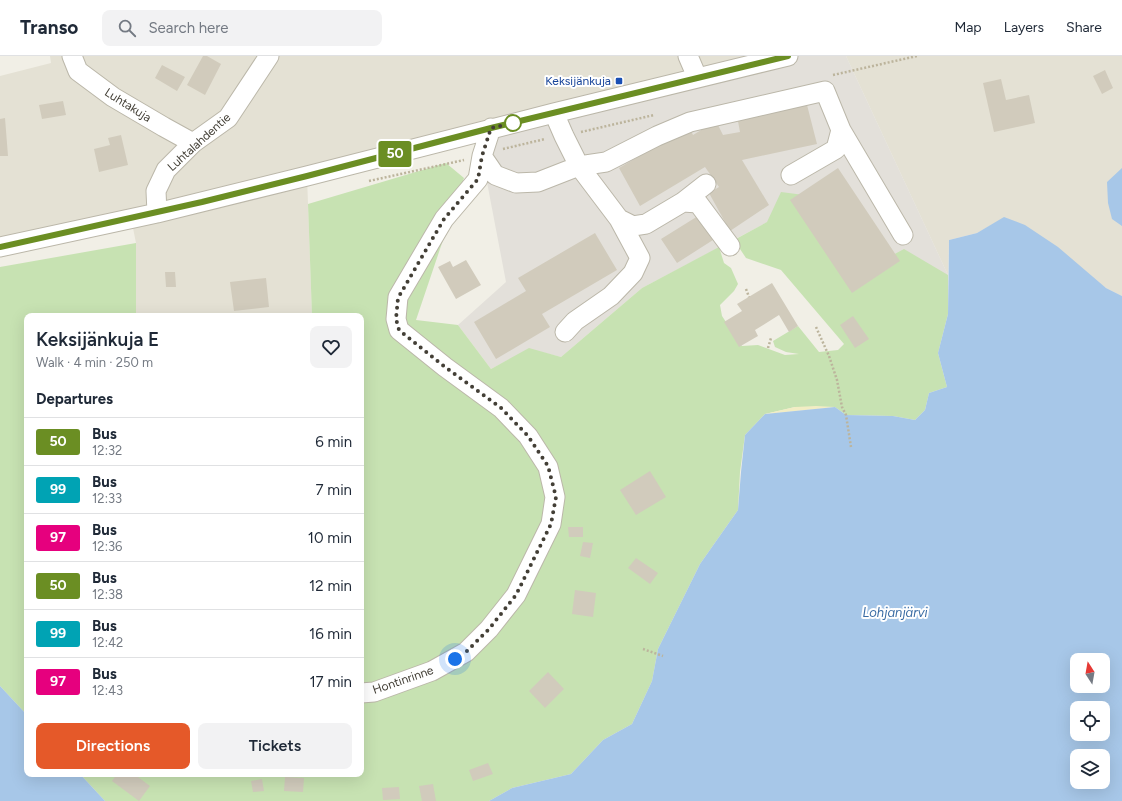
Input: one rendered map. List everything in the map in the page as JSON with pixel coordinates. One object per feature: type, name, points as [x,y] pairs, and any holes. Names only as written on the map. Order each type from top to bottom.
[{"type":"street","name":"Luhtakuja","points":[[72,56],[78,71],[113,97],[194,143]]},
{"type":"street","name":"Luhtalahdentie","points":[[157,213],[156,191],[166,170],[194,143],[228,118],[269,56]]},
{"type":"street","points":[[688,56],[697,77]]},
{"type":"street","points":[[0,247],[157,213],[491,128],[788,56]]},
{"type":"street","points":[[482,156],[495,175],[516,183],[538,182],[579,166],[606,162],[657,136],[690,122],[825,91],[841,130],[903,236]]},
{"type":"street","points":[[554,113],[579,166],[619,219],[640,258],[633,273],[611,296],[575,321],[565,332]]},
{"type":"street","name":"Hontinrinne","points":[[364,693],[374,692],[432,671],[466,652],[489,629],[516,595],[551,524],[556,497],[548,466],[528,436],[501,408],[445,367],[399,330],[396,319],[398,298],[444,219],[478,179],[482,156],[491,128]]},
{"type":"street","points":[[791,175],[836,149],[841,130]]},
{"type":"street","points":[[619,219],[633,226],[646,224],[683,202],[706,184]]},
{"type":"street","points":[[683,202],[698,203],[730,246]]},
{"type":"path","points":[[827,76],[917,56]]},
{"type":"path","points":[[365,182],[482,156],[518,145],[657,115]]},
{"type":"path","points":[[746,289],[749,297]]},
{"type":"path","points":[[816,327],[829,356],[837,380],[842,407],[846,415],[851,447]]},
{"type":"path","points":[[768,348],[771,338]]},
{"type":"path","points":[[643,649],[663,656]]},
{"type":"shaded area","points":[[50,56],[788,56],[307,176],[312,313],[136,313],[136,243],[131,218],[0,247],[0,76],[51,63]]},
{"type":"shaded area","points":[[788,56],[846,56],[948,275],[938,353],[787,212],[642,288],[561,357],[529,349],[491,369],[458,325],[506,282],[482,156],[491,128]]},
{"type":"shaded area","points":[[846,56],[1122,56],[1122,296],[1106,288],[1004,218],[977,233],[949,240],[948,275]]},
{"type":"green space","points":[[446,163],[464,178],[416,320],[458,325],[491,369],[529,348],[561,357],[642,288],[719,247],[724,263],[731,268],[738,284],[734,291],[720,305],[722,316],[742,346],[758,345],[785,355],[799,354],[786,352],[775,347],[773,341],[798,326],[819,352],[838,350],[844,344],[781,270],[746,258],[734,240],[767,222],[781,192],[804,195],[852,277],[904,249],[948,275],[948,314],[938,353],[947,387],[929,393],[925,410],[915,420],[893,416],[846,415],[835,407],[795,407],[765,414],[745,435],[740,472],[738,510],[700,564],[658,649],[652,681],[632,724],[603,740],[571,774],[512,788],[489,801],[105,801],[83,777],[364,777],[364,313],[312,313],[308,204]]},
{"type":"green space","points":[[136,243],[136,313],[24,313],[24,712],[0,686],[0,267]]},
{"type":"sand","points":[[795,407],[835,407],[765,414]]},
{"type":"water","points":[[1122,168],[1122,226],[1112,219],[1108,203],[1107,182]]},
{"type":"water","name":"Lohjanjärvi","points":[[1004,217],[1025,225],[1058,247],[1106,288],[1122,296],[1122,801],[489,801],[512,788],[571,774],[603,740],[632,724],[652,681],[658,649],[700,564],[738,510],[745,435],[765,414],[835,407],[846,415],[893,416],[915,420],[925,410],[929,393],[947,387],[938,353],[948,314],[949,240],[977,233]]},
{"type":"water","points":[[0,686],[24,712],[24,777],[83,777],[105,801],[0,801]]},
{"type":"building","points":[[203,56],[207,56],[221,64],[205,95],[187,85]]},
{"type":"building","points":[[162,65],[185,77],[177,91],[155,78]]},
{"type":"building","points":[[1105,70],[1113,88],[1102,94],[1093,76]]},
{"type":"building","points":[[1001,79],[1006,100],[1029,95],[1035,123],[994,132],[983,83]]},
{"type":"building","points":[[63,101],[66,115],[42,119],[39,105]]},
{"type":"building","points":[[806,101],[817,144],[742,160],[769,205],[730,231],[709,193],[719,187],[705,167],[640,206],[619,168],[689,127],[693,135],[716,121],[723,135],[740,132],[737,116]]},
{"type":"building","points":[[5,118],[8,156],[0,156],[0,119]]},
{"type":"building","points":[[121,135],[128,165],[99,172],[94,149],[110,145],[108,138]]},
{"type":"building","points":[[838,168],[900,261],[852,293],[790,200]]},
{"type":"building","points":[[698,216],[713,240],[677,263],[661,239]]},
{"type":"building","points":[[595,233],[617,270],[542,314],[550,327],[496,359],[474,322],[526,291],[518,278]]},
{"type":"building","points":[[466,260],[481,285],[456,299],[438,267],[450,261],[453,267]]},
{"type":"building","points":[[165,272],[175,272],[176,287],[166,287]]},
{"type":"building","points":[[266,278],[269,307],[234,311],[230,282]]},
{"type":"building","points":[[772,283],[798,326],[789,332],[779,315],[755,330],[758,336],[739,347],[724,322],[742,311],[737,304]]},
{"type":"building","points":[[853,316],[869,339],[855,348],[840,325]]},
{"type":"building","points":[[650,471],[666,497],[636,515],[620,490]]},
{"type":"building","points":[[568,527],[583,527],[583,537],[569,537]]},
{"type":"building","points":[[583,542],[593,543],[590,558],[580,556]]},
{"type":"building","points":[[636,558],[658,573],[650,584],[628,568]]},
{"type":"building","points":[[575,590],[596,593],[593,617],[572,614]]},
{"type":"building","points":[[548,672],[564,689],[545,708],[529,691]]},
{"type":"building","points":[[488,763],[493,774],[473,781],[469,770]]},
{"type":"building","points":[[115,777],[138,777],[150,786],[139,801],[112,781]]},
{"type":"building","points":[[285,777],[304,778],[303,792],[284,791]]},
{"type":"building","points":[[262,779],[264,791],[253,792],[251,781]]},
{"type":"building","points":[[433,784],[436,801],[422,801],[419,786]]},
{"type":"building","points":[[399,787],[400,799],[383,800],[382,788]]},
{"type":"bus line","name":"50","points":[[0,247],[157,213],[491,128],[788,56]]},
{"type":"place","name":"Keksijänkuja","points":[[619,81]]},
{"type":"route","points":[[455,659],[466,652],[489,629],[516,595],[551,524],[556,497],[548,466],[528,436],[501,408],[445,367],[399,330],[396,319],[398,298],[444,219],[478,179],[482,156],[491,128],[517,122],[513,123]]}]
